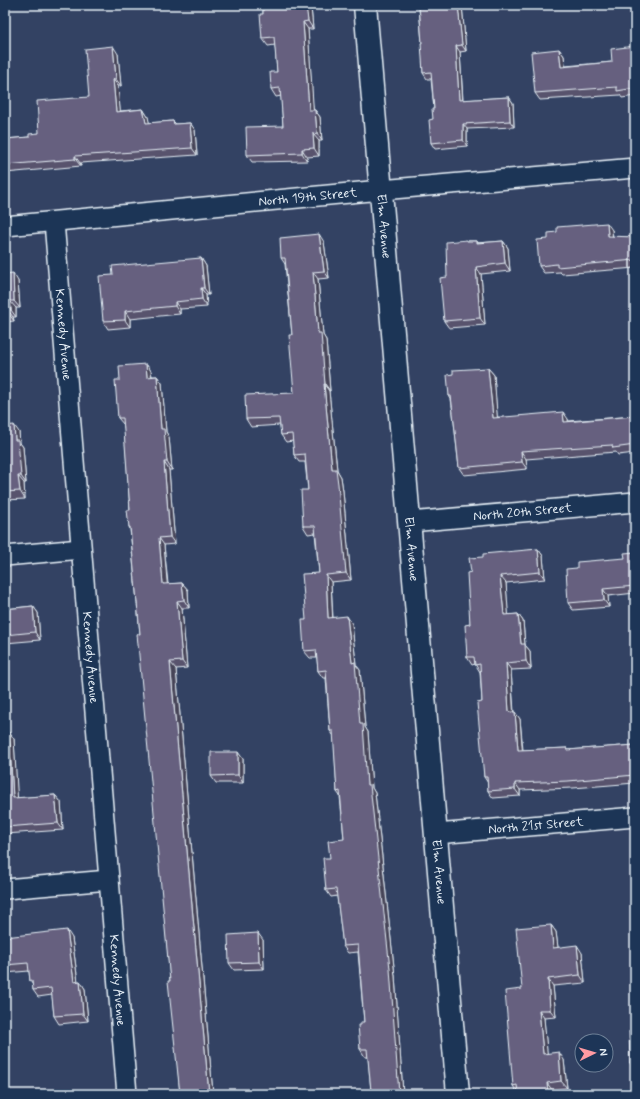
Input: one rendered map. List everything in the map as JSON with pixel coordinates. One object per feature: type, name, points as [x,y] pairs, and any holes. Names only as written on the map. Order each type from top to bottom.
[{"type":"street","name":"Elm Avenue","points":[[365,5],[458,1094]]},
{"type":"street","name":"North 19th Street","points":[[5,226],[381,190],[635,168]]},
{"type":"street","name":"Kennedy Avenue","points":[[54,222],[127,1094]]},
{"type":"street","name":"North 20th Street","points":[[410,522],[635,502]]},
{"type":"street","points":[[5,556],[81,549]]},
{"type":"street","name":"North 21st Street","points":[[436,834],[635,817]]},
{"type":"street","points":[[5,889],[109,880]]},
{"type":"building","points":[[263,5],[306,5],[308,21],[303,22],[309,110],[315,110],[317,133],[313,134],[314,148],[302,149],[302,153],[247,155],[246,127],[283,126],[280,88],[271,89],[270,72],[277,72],[274,37],[262,38],[260,14],[263,14]]},
{"type":"building","points":[[419,5],[458,5],[462,45],[456,46],[459,100],[509,97],[510,121],[463,124],[463,140],[431,143],[429,120],[433,119],[432,109],[434,109],[431,72],[423,73]]},
{"type":"building","points":[[113,46],[116,79],[113,79],[116,112],[143,109],[146,123],[173,121],[174,124],[190,123],[192,148],[75,156],[75,159],[5,165],[5,139],[29,137],[29,134],[39,133],[37,101],[89,97],[85,49]]},
{"type":"building","points":[[635,46],[635,88],[617,91],[617,87],[535,93],[531,52],[559,49],[561,67],[612,62],[611,49]]},
{"type":"building","points":[[607,223],[608,236],[635,237],[635,260],[557,267],[557,264],[539,266],[537,240],[548,239],[548,233],[557,232],[557,227]]},
{"type":"building","points":[[319,234],[324,271],[313,272],[318,333],[321,333],[332,469],[336,469],[346,573],[326,575],[328,618],[347,616],[352,663],[355,662],[360,724],[363,724],[367,785],[370,785],[390,969],[399,1094],[350,1094],[350,1092],[371,1091],[367,1049],[360,1049],[358,1025],[361,1025],[361,1022],[364,1022],[358,945],[343,946],[336,889],[326,890],[323,858],[330,858],[328,841],[344,839],[340,791],[337,792],[333,731],[330,731],[326,670],[318,671],[316,650],[304,651],[302,620],[306,620],[302,574],[319,573],[315,526],[303,526],[301,490],[308,490],[305,454],[294,455],[292,434],[281,435],[279,418],[246,419],[245,395],[294,393],[289,335],[292,335],[285,258],[281,258],[280,238]]},
{"type":"building","points":[[467,240],[477,241],[477,243],[503,241],[505,263],[476,267],[480,318],[444,321],[440,278],[447,277],[446,242]]},
{"type":"building","points":[[201,258],[204,288],[201,288],[202,299],[175,302],[175,306],[125,311],[125,320],[103,321],[99,276],[113,275],[112,266]]},
{"type":"building","points":[[13,273],[14,301],[10,301],[11,310],[8,310],[9,314],[5,314],[5,274]]},
{"type":"building","points":[[146,364],[147,377],[157,376],[161,429],[164,429],[167,462],[164,462],[170,537],[159,538],[163,584],[182,583],[184,600],[177,601],[182,661],[170,662],[209,1094],[180,1094],[168,981],[170,981],[137,634],[140,634],[130,527],[127,510],[130,510],[123,418],[118,418],[115,380],[120,380],[119,366]]},
{"type":"building","points":[[488,368],[493,418],[563,412],[564,422],[635,416],[635,445],[613,448],[612,445],[521,451],[522,462],[459,468],[451,396],[449,396],[447,375],[453,374],[453,370]]},
{"type":"building","points":[[14,425],[15,440],[18,440],[21,476],[18,476],[20,491],[5,492],[5,426]]},
{"type":"building","points":[[538,549],[540,572],[500,576],[504,615],[518,614],[521,644],[525,644],[526,661],[506,663],[509,712],[515,712],[518,750],[567,748],[567,750],[635,745],[635,775],[568,781],[515,783],[515,789],[488,791],[487,777],[484,777],[477,703],[482,702],[480,664],[475,665],[474,657],[467,657],[465,625],[470,624],[467,573],[471,572],[469,558],[483,557],[483,554]]},
{"type":"building","points":[[635,552],[635,586],[603,589],[604,600],[568,603],[566,569],[577,568],[577,562],[625,558],[624,553]]},
{"type":"building","points":[[33,606],[35,632],[5,635],[5,609]]},
{"type":"building","points":[[5,732],[9,732],[13,798],[55,795],[58,823],[5,827]]},
{"type":"building","points":[[211,752],[238,752],[238,775],[211,776]]},
{"type":"building","points":[[551,925],[553,948],[577,945],[580,975],[548,979],[550,1010],[539,1010],[543,1054],[559,1052],[561,1081],[547,1083],[548,1094],[518,1094],[517,1085],[513,1086],[505,991],[522,989],[516,928]]},
{"type":"building","points":[[67,930],[74,982],[80,981],[83,1014],[54,1016],[51,988],[33,990],[32,981],[30,981],[28,963],[5,965],[5,937]]},
{"type":"building","points":[[258,933],[259,962],[229,963],[228,935]]},
{"type":"building","points":[[629,1031],[635,1031],[635,1063],[630,1063]]}]
